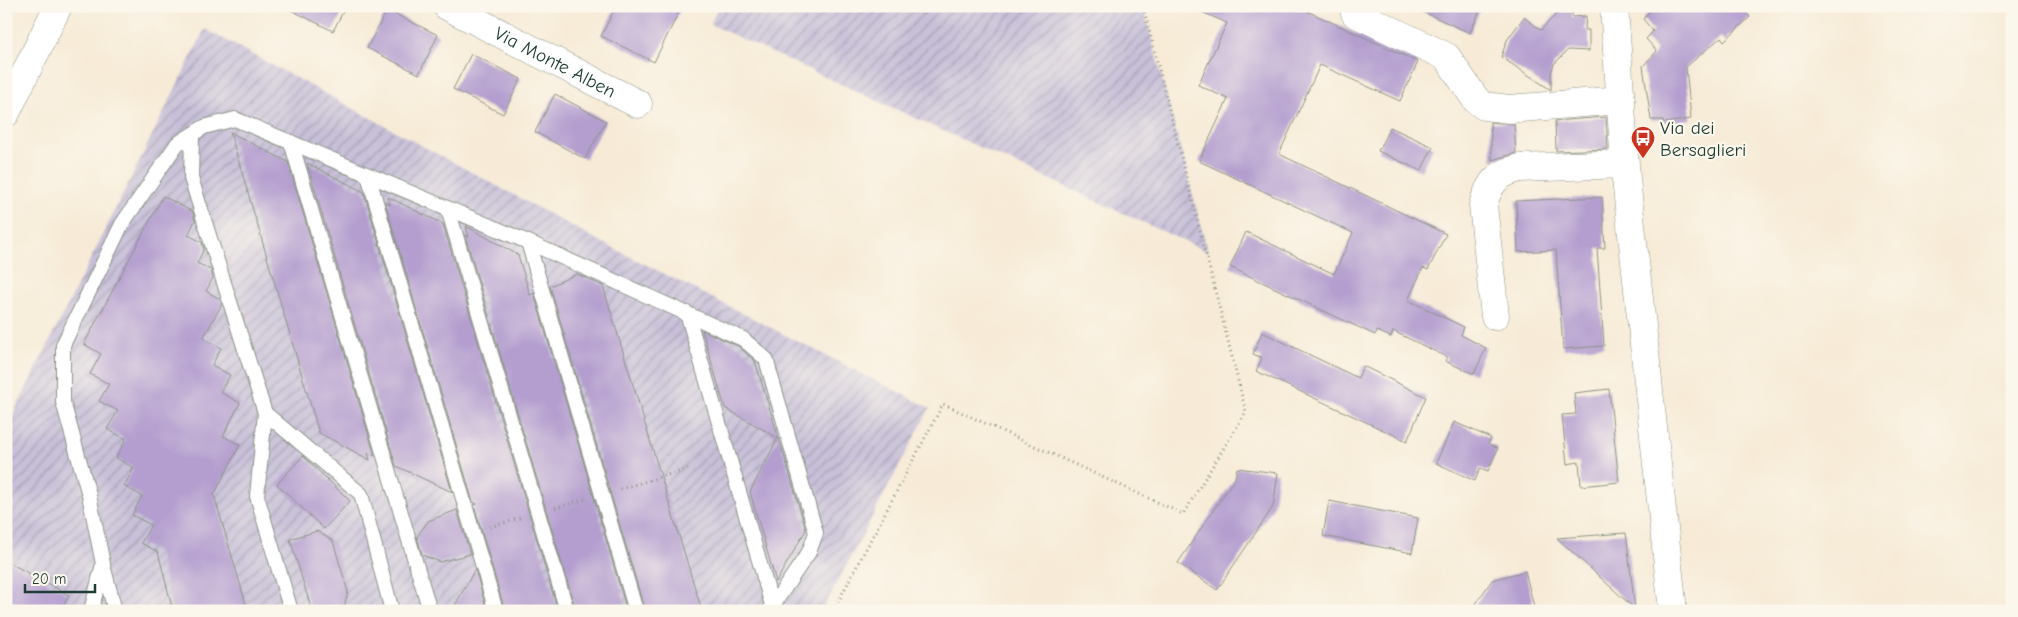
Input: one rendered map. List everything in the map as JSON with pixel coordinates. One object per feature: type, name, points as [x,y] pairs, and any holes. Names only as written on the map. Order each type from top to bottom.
[{"type":"street","points":[[6,113],[58,6]]},
{"type":"street","name":"Via Monte Alben","points":[[447,6],[638,104]]},
{"type":"street","points":[[1614,6],[1624,164],[1673,611]]},
{"type":"street","points":[[1355,13],[1447,56],[1476,100],[1484,106],[1509,109],[1621,100]]},
{"type":"street","points":[[1495,316],[1483,205],[1488,189],[1496,178],[1504,172],[1520,168],[1624,164]]},
{"type":"lane","points":[[116,611],[102,564],[89,495],[63,402],[63,345],[122,224],[178,144],[204,127],[235,119],[528,242],[743,338],[766,359],[816,534],[809,552],[770,608]]},
{"type":"lane","points":[[192,135],[191,178],[265,413],[257,496],[291,611]]},
{"type":"lane","points":[[291,142],[430,611]]},
{"type":"lane","points":[[368,175],[496,611]]},
{"type":"lane","points":[[448,209],[567,611]]},
{"type":"lane","points":[[528,242],[636,611]]},
{"type":"lane","points":[[687,313],[770,608]]},
{"type":"lane","points":[[265,413],[361,494],[392,611]]},
{"type":"lane","points":[[91,611],[102,564]]},
{"type":"path","points":[[833,611],[943,404],[1183,514],[1246,412],[1143,6]]},
{"type":"path","points":[[473,532],[690,468]]},
{"type":"shaded area","points":[[719,6],[1143,6],[1208,252],[710,24]]},
{"type":"shaded area","points":[[205,29],[607,245],[930,408],[822,611],[6,611],[6,429]]},
{"type":"building","points":[[283,6],[346,6],[333,31]]},
{"type":"building","points":[[616,6],[682,6],[654,62],[601,36]]},
{"type":"building","points":[[1188,6],[1296,6],[1418,62],[1400,101],[1320,65],[1279,154],[1446,234],[1428,270],[1423,268],[1408,300],[1464,327],[1461,335],[1486,348],[1474,374],[1445,361],[1447,357],[1393,331],[1391,337],[1377,331],[1375,335],[1230,267],[1246,232],[1334,274],[1353,233],[1199,161],[1228,99],[1198,85],[1227,23]]},
{"type":"building","points":[[1410,6],[1482,6],[1470,33]]},
{"type":"building","points":[[1654,6],[1740,6],[1750,17],[1724,41],[1721,37],[1686,67],[1691,119],[1664,123],[1663,120],[1651,120],[1643,66],[1657,51],[1646,39],[1653,31],[1643,19]]},
{"type":"building","points":[[387,10],[438,35],[419,74],[367,48]]},
{"type":"building","points":[[1572,11],[1572,17],[1586,16],[1585,30],[1589,30],[1589,51],[1568,50],[1554,64],[1551,73],[1551,90],[1501,57],[1507,40],[1524,17],[1541,30],[1558,12]]},
{"type":"building","points":[[471,54],[521,79],[503,114],[453,89]]},
{"type":"building","points":[[555,94],[606,121],[585,159],[535,132]]},
{"type":"building","points":[[1606,117],[1608,149],[1556,151],[1555,121]]},
{"type":"building","points":[[1490,122],[1514,124],[1516,153],[1492,160]]},
{"type":"building","points":[[1390,127],[1433,147],[1421,171],[1378,151]]},
{"type":"building","points":[[230,132],[288,162],[375,456],[368,453],[370,460],[319,433]]},
{"type":"building","points":[[307,163],[364,192],[452,492],[396,466]]},
{"type":"building","points":[[163,196],[193,212],[195,221],[188,235],[202,242],[204,249],[197,263],[211,270],[213,278],[206,291],[220,299],[222,304],[203,338],[221,348],[212,365],[230,375],[220,392],[240,403],[223,436],[240,445],[214,495],[248,611],[173,611],[158,552],[141,543],[151,525],[132,515],[142,496],[124,486],[134,468],[116,458],[126,439],[107,429],[118,411],[99,401],[109,384],[90,374],[101,354],[84,344]]},
{"type":"building","points":[[388,197],[443,224],[558,611],[505,611],[474,505],[477,504],[473,502],[385,202],[390,205]]},
{"type":"building","points":[[1602,197],[1605,248],[1597,248],[1604,346],[1563,349],[1556,250],[1518,252],[1516,201]]},
{"type":"building","points":[[466,226],[518,255],[530,295],[534,293],[627,611],[576,611],[465,235],[469,237]]},
{"type":"building","points":[[577,274],[603,286],[702,611],[645,611],[550,286]]},
{"type":"building","points":[[702,330],[738,346],[755,361],[806,530],[776,582],[750,492],[778,438],[725,408]]},
{"type":"building","points":[[1262,332],[1358,378],[1363,366],[1426,397],[1407,441],[1256,371],[1262,358],[1253,354]]},
{"type":"building","points":[[1609,389],[1619,482],[1581,486],[1579,462],[1567,464],[1562,415],[1576,414],[1574,393]]},
{"type":"building","points":[[1454,422],[1491,438],[1488,444],[1498,448],[1488,471],[1480,468],[1475,481],[1436,463]]},
{"type":"building","points":[[303,456],[350,501],[324,529],[277,484]]},
{"type":"building","points":[[1237,468],[1278,473],[1273,507],[1217,590],[1178,563],[1235,478]]},
{"type":"building","points":[[1329,501],[1418,518],[1412,553],[1323,536]]},
{"type":"building","points":[[457,510],[470,554],[440,562],[422,555],[417,537],[428,521]]},
{"type":"building","points":[[317,531],[333,541],[348,592],[343,611],[312,611],[290,539]]},
{"type":"building","points":[[1626,533],[1635,609],[1557,538]]},
{"type":"building","points":[[6,561],[69,595],[61,611],[6,611]]},
{"type":"building","points":[[475,569],[487,611],[452,611]]},
{"type":"building","points":[[1525,571],[1535,611],[1471,611],[1492,580]]},
{"type":"place","name":"Via dei Bersaglieri","points":[[1643,159]]}]
